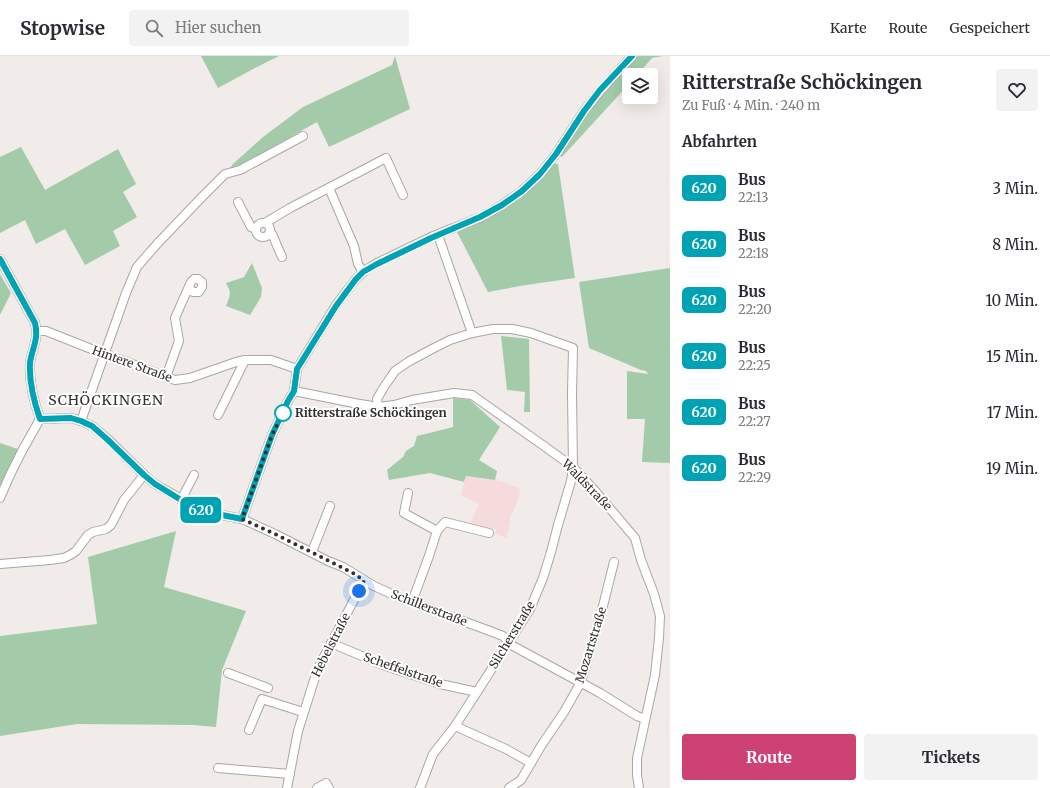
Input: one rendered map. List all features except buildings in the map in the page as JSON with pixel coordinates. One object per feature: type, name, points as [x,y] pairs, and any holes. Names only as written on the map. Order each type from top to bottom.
[{"type":"street","points":[[242,519],[272,435],[294,391],[297,369],[336,306],[356,279],[363,272],[377,264],[480,217],[502,205],[522,191],[540,174],[556,154],[584,111],[600,90],[632,56]]},
{"type":"street","points":[[40,419],[71,418],[81,421],[126,293],[137,267],[157,244],[225,174],[240,170],[303,136]]},
{"type":"street","points":[[256,229],[259,224],[265,224],[290,208],[386,158],[403,195]]},
{"type":"street","points":[[329,188],[354,246],[358,264],[363,272]]},
{"type":"street","points":[[238,202],[251,227],[256,229],[256,233],[261,236],[266,236],[269,226],[265,224]]},
{"type":"street","points":[[268,233],[272,234],[282,257]]},
{"type":"street","points":[[378,407],[377,399],[395,371],[408,362],[450,340],[472,333],[438,235]]},
{"type":"street","points":[[0,259],[35,323],[37,331],[36,342],[30,362],[30,369],[33,394],[40,419],[22,451],[0,498]]},
{"type":"street","points":[[166,377],[178,340],[178,330],[175,318],[189,288]]},
{"type":"street","name":"Silcherstraße","points":[[420,788],[434,754],[511,644],[530,609],[543,578],[551,552],[571,481],[573,467],[573,348],[531,333],[512,329],[493,329],[472,333]]},
{"type":"street","name":"Hintere Straße","points":[[37,331],[46,331],[175,380],[190,378],[245,360],[271,360],[297,369]]},
{"type":"street","points":[[218,415],[245,360]]},
{"type":"street","name":"Waldstraße","points":[[294,391],[378,407],[454,393],[472,396],[573,467],[596,492],[635,538],[660,616],[655,675],[636,758],[639,788]]},
{"type":"street","name":"Schillerstraße","points":[[81,421],[92,426],[155,484],[181,500],[202,511],[242,519],[312,552],[355,574],[374,586],[503,636],[511,644],[611,699],[637,716],[645,719]]},
{"type":"street","points":[[0,564],[50,560],[64,558],[70,555],[76,551],[88,535],[93,532],[106,529],[110,525],[124,500],[144,475]]},
{"type":"street","points":[[181,500],[194,475]]},
{"type":"street","points":[[408,493],[404,513],[437,531]]},
{"type":"street","points":[[312,552],[330,506]]},
{"type":"street","points":[[412,602],[437,531],[445,522],[489,533]]},
{"type":"street","name":"Mozartstraße","points":[[509,788],[521,780],[581,682],[614,562]]},
{"type":"street","name":"Hebelstraße","points":[[289,788],[294,748],[303,712],[318,668],[364,581]]},
{"type":"street","name":"Scheffelstraße","points":[[331,643],[383,665],[440,684],[477,692]]},
{"type":"street","points":[[228,673],[269,687],[262,699],[249,730]]},
{"type":"street","points":[[262,699],[303,712]]},
{"type":"street","points":[[455,726],[506,749],[531,763]]},
{"type":"street","points":[[218,768],[290,774]]},
{"type":"street","points":[[317,788],[326,783],[329,788]]},
{"type":"shaded area","points":[[466,476],[504,482],[521,489],[514,511],[511,515],[507,538],[495,534],[496,529],[470,524],[479,504],[461,495]]},
{"type":"green space","points":[[201,56],[279,56],[218,88]]},
{"type":"green space","points":[[395,56],[410,109],[329,147],[317,122],[225,174],[233,164],[263,137],[303,107],[392,65]]},
{"type":"green space","points":[[634,56],[663,56],[652,58],[643,68],[624,68]]},
{"type":"green space","points":[[622,70],[622,92],[562,157],[554,151]]},
{"type":"green space","points":[[21,147],[45,190],[118,149],[136,184],[123,192],[137,217],[113,231],[120,246],[85,265],[65,229],[36,244],[25,220],[0,233],[0,157]]},
{"type":"green space","points":[[553,163],[558,164],[575,278],[488,292],[456,230],[482,220]]},
{"type":"green space","points":[[252,263],[262,288],[261,297],[250,315],[226,306],[230,294],[226,283],[244,277]]},
{"type":"green space","points":[[670,268],[670,463],[642,462],[645,419],[627,419],[627,371],[648,374],[646,371],[589,348],[579,282]]},
{"type":"green space","points":[[0,274],[11,293],[0,315]]},
{"type":"green space","points":[[501,336],[529,339],[530,412],[524,412],[525,392],[507,390]]},
{"type":"green space","points":[[453,398],[470,400],[500,427],[479,460],[497,471],[495,480],[466,476],[464,482],[430,473],[389,480],[387,470],[403,457],[406,451],[414,446],[417,436],[453,427]]},
{"type":"green space","points":[[0,443],[18,449],[0,486]]},
{"type":"green space","points":[[176,531],[164,587],[246,611],[222,670],[216,727],[193,725],[77,724],[0,736],[0,636],[97,624],[88,557]]},
{"type":"bus line","name":"620","points":[[0,259],[35,323],[37,337],[30,362],[30,369],[33,394],[40,419],[71,418],[92,426],[155,484],[202,511],[242,519],[272,435],[294,391],[297,369],[336,306],[356,279],[363,272],[377,264],[431,238],[480,217],[502,205],[522,191],[540,174],[556,154],[584,111],[600,90],[632,56]]},
{"type":"place","name":"Ritterstraße Schöckingen","points":[[283,413]]},
{"type":"district","name":"SCHÖCKINGEN","points":[[106,400]]},
{"type":"route","points":[[283,413],[272,435],[242,519],[355,574],[364,581],[359,591]]}]
